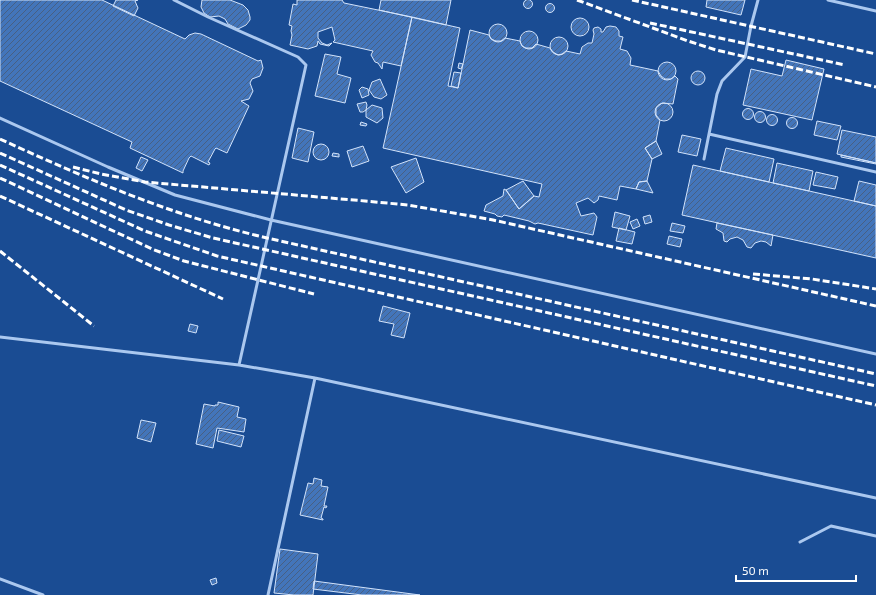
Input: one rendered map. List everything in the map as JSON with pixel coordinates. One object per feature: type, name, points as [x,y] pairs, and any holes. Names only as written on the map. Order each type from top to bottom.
[{"type":"lane","points":[[174,0],[208,18],[298,57],[306,65],[270,220],[239,365]]},
{"type":"lane","points":[[704,159],[717,94],[722,81],[745,57],[758,0]]},
{"type":"lane","points":[[828,0],[876,11]]},
{"type":"lane","points":[[0,118],[108,167],[175,195],[270,220],[876,354]]},
{"type":"lane","points":[[709,134],[876,172]]},
{"type":"lane","points":[[0,337],[239,365],[315,378],[876,498]]},
{"type":"lane","points":[[268,595],[315,378]]},
{"type":"lane","points":[[800,542],[831,526],[876,536]]},
{"type":"lane","points":[[0,579],[43,595]]},
{"type":"building","points":[[0,0],[102,0],[185,39],[189,35],[195,33],[201,34],[258,61],[261,60],[263,68],[260,76],[252,79],[250,83],[253,91],[249,99],[241,101],[249,106],[227,153],[216,148],[208,162],[210,163],[209,165],[191,156],[183,173],[130,148],[132,142],[0,81]]},
{"type":"building","points":[[116,0],[138,0],[135,1],[138,8],[134,16],[113,6]]},
{"type":"building","points":[[202,0],[230,0],[243,5],[248,10],[250,20],[246,25],[238,29],[228,24],[225,19],[219,16],[210,17],[204,13],[201,7]]},
{"type":"building","points":[[297,0],[342,0],[344,3],[412,17],[401,66],[383,62],[382,69],[371,55],[373,51],[333,42],[335,40],[332,27],[318,32],[318,38],[322,43],[327,45],[332,43],[329,46],[320,44],[318,41],[317,46],[308,49],[290,45],[292,26],[289,25],[293,4],[297,5]]},
{"type":"building","points":[[381,0],[451,0],[446,25],[379,10]]},
{"type":"building","points":[[526,0],[530,0],[532,4],[530,8],[526,8],[524,6],[524,2]]},
{"type":"building","points":[[707,0],[745,0],[741,15],[706,7]]},
{"type":"building","points":[[550,3],[555,8],[550,13],[545,8]]},
{"type":"building","points":[[412,17],[460,28],[448,86],[458,88],[470,30],[489,35],[491,39],[496,41],[501,41],[505,38],[520,41],[522,46],[526,48],[532,48],[536,44],[550,48],[558,55],[566,51],[580,54],[582,47],[588,43],[592,43],[594,28],[598,27],[601,29],[601,32],[603,32],[606,27],[616,27],[619,31],[619,36],[623,37],[620,49],[627,51],[631,58],[630,65],[658,71],[665,79],[671,79],[675,76],[678,79],[673,104],[662,103],[656,108],[656,115],[660,120],[656,141],[645,148],[652,159],[647,181],[639,182],[636,189],[620,186],[617,200],[599,196],[598,200],[594,203],[588,198],[576,203],[581,216],[594,213],[597,217],[593,235],[538,223],[535,224],[529,221],[504,215],[502,217],[497,216],[484,211],[486,205],[503,196],[504,189],[519,209],[534,196],[539,197],[542,184],[383,148]]},
{"type":"building","points":[[580,18],[586,21],[589,27],[586,33],[580,36],[574,33],[571,27],[574,21]]},
{"type":"building","points":[[498,24],[504,27],[507,33],[504,39],[498,42],[492,39],[489,33],[492,27]]},
{"type":"building","points":[[529,31],[535,34],[538,40],[535,46],[529,49],[523,46],[520,40],[523,34]]},
{"type":"building","points":[[559,37],[565,40],[568,46],[565,52],[559,55],[553,52],[550,46],[553,40]]},
{"type":"building","points":[[325,54],[341,57],[337,74],[351,78],[345,103],[315,96]]},
{"type":"building","points":[[786,60],[824,69],[812,120],[743,105],[751,69],[782,76]]},
{"type":"building","points":[[667,62],[673,65],[676,71],[673,77],[667,80],[661,77],[658,71],[661,65]]},
{"type":"building","points":[[459,63],[463,64],[461,69],[458,68]]},
{"type":"building","points":[[695,71],[701,71],[705,75],[705,81],[701,85],[695,85],[691,81],[691,75]]},
{"type":"building","points":[[454,72],[461,73],[458,88],[451,86]]},
{"type":"building","points":[[380,79],[387,95],[381,99],[374,97],[369,90],[372,82]]},
{"type":"building","points":[[362,87],[368,89],[369,95],[362,98],[359,90]]},
{"type":"building","points":[[366,102],[366,110],[360,112],[357,104]]},
{"type":"building","points":[[664,103],[670,106],[673,112],[670,118],[664,121],[658,118],[655,112],[658,106]]},
{"type":"building","points":[[372,105],[382,108],[383,118],[377,123],[366,117],[366,110]]},
{"type":"building","points":[[746,109],[750,109],[752,110],[752,118],[746,119],[743,116],[743,112]]},
{"type":"building","points":[[758,112],[762,112],[764,113],[764,121],[758,122],[755,119],[755,115]]},
{"type":"building","points":[[770,115],[774,115],[776,116],[776,124],[770,125],[767,122],[767,118]]},
{"type":"building","points":[[790,118],[794,118],[796,119],[796,127],[790,128],[787,125],[787,121]]},
{"type":"building","points":[[817,121],[841,126],[837,140],[814,135]]},
{"type":"building","points":[[361,122],[367,124],[366,126],[360,125]]},
{"type":"building","points":[[298,128],[314,132],[308,162],[292,158]]},
{"type":"building","points":[[842,130],[876,137],[876,163],[837,154]]},
{"type":"building","points":[[682,135],[701,139],[697,156],[678,152]]},
{"type":"building","points":[[656,141],[662,154],[652,159],[645,148]]},
{"type":"building","points":[[318,144],[324,144],[329,149],[327,158],[324,160],[318,160],[313,155],[313,149]]},
{"type":"building","points":[[363,146],[369,161],[352,167],[347,151]]},
{"type":"building","points":[[726,148],[774,159],[769,182],[720,171]]},
{"type":"building","points":[[333,153],[339,154],[339,157],[332,156]]},
{"type":"building","points":[[841,155],[876,163],[876,164],[841,157]]},
{"type":"building","points":[[141,157],[148,160],[142,171],[136,168]]},
{"type":"building","points":[[416,158],[424,182],[406,193],[391,167]]},
{"type":"building","points":[[777,163],[813,171],[809,191],[773,183]]},
{"type":"building","points":[[693,165],[876,206],[876,258],[682,215]]},
{"type":"building","points":[[816,172],[838,177],[835,189],[813,185]]},
{"type":"building","points":[[523,181],[534,196],[519,209],[506,190]]},
{"type":"building","points":[[647,181],[653,193],[636,189],[639,182]]},
{"type":"building","points":[[859,181],[876,185],[876,206],[854,201]]},
{"type":"building","points":[[615,212],[630,216],[626,230],[612,227]]},
{"type":"building","points":[[650,215],[652,222],[645,224],[643,217]]},
{"type":"building","points":[[637,219],[640,226],[633,229],[630,222]]},
{"type":"building","points":[[672,223],[685,226],[683,233],[670,231]]},
{"type":"building","points":[[717,223],[773,235],[771,246],[766,242],[761,241],[755,243],[751,248],[747,247],[743,240],[737,237],[730,239],[727,242],[724,241],[723,233],[716,229]]},
{"type":"building","points":[[619,228],[635,232],[632,244],[616,241]]},
{"type":"building","points":[[669,236],[682,239],[680,247],[667,244]]},
{"type":"building","points":[[383,306],[410,313],[404,338],[391,335],[394,324],[379,321]]},
{"type":"building","points":[[190,324],[198,326],[196,333],[188,331]]},
{"type":"building","points":[[218,402],[239,407],[237,417],[246,419],[244,432],[217,428],[213,448],[196,444],[204,404],[215,406],[218,405]]},
{"type":"building","points":[[141,420],[156,423],[151,442],[137,438]]},
{"type":"building","points":[[219,430],[244,436],[241,447],[217,441]]},
{"type":"building","points":[[314,478],[322,480],[321,486],[328,487],[324,506],[327,506],[326,508],[324,507],[321,518],[323,520],[300,515],[308,483],[313,484]]},
{"type":"building","points":[[280,549],[318,554],[313,595],[274,593]]},
{"type":"building","points":[[216,578],[217,583],[212,585],[210,580]]},
{"type":"building","points":[[314,581],[420,595],[362,595],[313,589]]},
{"type":"railway","points":[[577,0],[716,50],[876,87]]},
{"type":"railway","points":[[632,0],[876,54]]},
{"type":"railway","points":[[650,23],[845,65]]},
{"type":"railway","points":[[0,139],[98,182],[164,208],[232,229],[876,374]]},
{"type":"railway","points":[[0,153],[126,210],[213,238],[876,386]]},
{"type":"railway","points":[[0,165],[145,231],[217,256],[876,405]]},
{"type":"railway","points":[[73,167],[145,182],[408,205],[493,220],[876,306]]},
{"type":"railway","points":[[0,178],[152,249],[184,261],[314,294]]},
{"type":"railway","points":[[0,196],[223,299]]},
{"type":"railway","points":[[0,251],[94,326]]},
{"type":"railway","points":[[753,274],[812,279],[876,289]]}]
